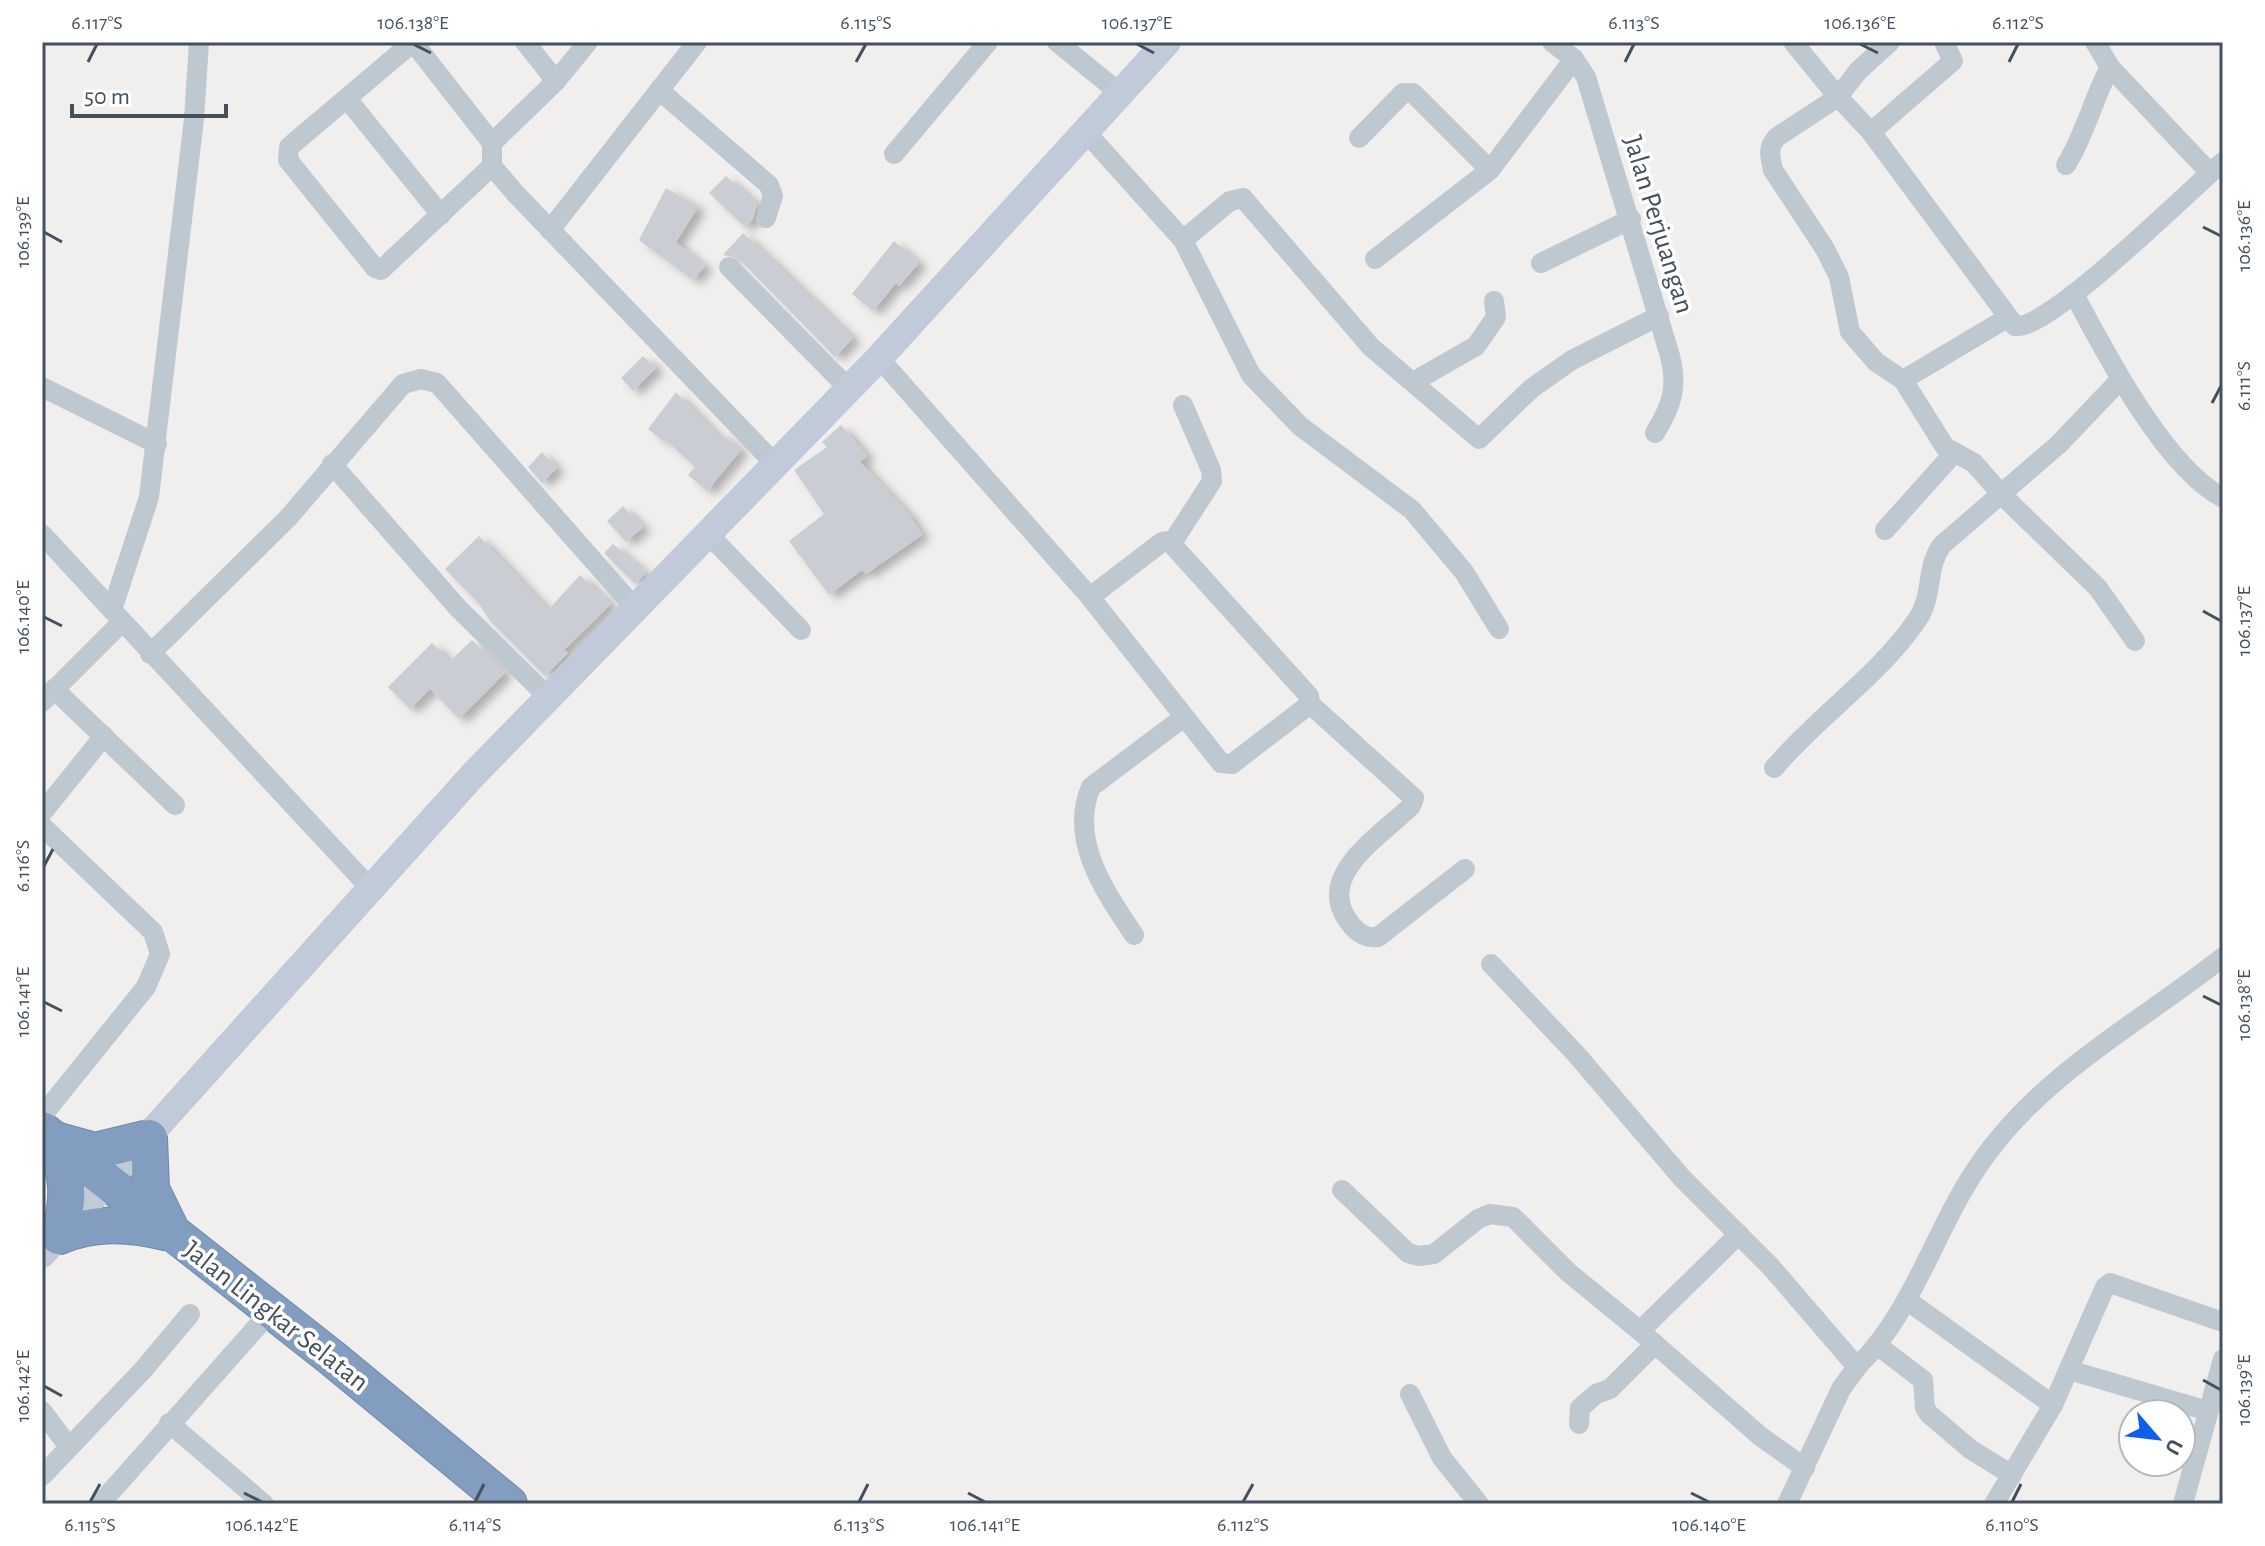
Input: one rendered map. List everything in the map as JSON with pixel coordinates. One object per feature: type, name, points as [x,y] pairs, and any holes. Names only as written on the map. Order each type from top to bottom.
[{"type":"highway","points":[[46,1129],[95,1151],[149,1138],[151,1189],[174,1235]]},
{"type":"highway","points":[[46,1129],[66,1168],[68,1187],[68,1208],[50,1245]]},
{"type":"highway","name":"Jalan Lingkar Selatan","points":[[46,1129],[106,1184],[332,1358],[509,1504]]},
{"type":"highway","points":[[50,1245],[80,1228],[115,1224],[174,1235]]},
{"type":"street","points":[[175,805],[104,736],[48,695],[117,616],[149,497],[194,119],[199,49],[180,42]]},
{"type":"street","points":[[492,166],[387,269],[375,268],[287,153],[289,147],[413,42],[492,143],[492,166],[775,464]]},
{"type":"street","points":[[525,42],[556,81]]},
{"type":"street","points":[[492,143],[556,81],[588,42]]},
{"type":"street","points":[[550,230],[697,42]]},
{"type":"street","points":[[894,154],[988,42]]},
{"type":"street","points":[[1057,42],[1121,94]]},
{"type":"street","points":[[50,1245],[548,697],[879,358],[1167,42]]},
{"type":"street","points":[[1793,42],[1871,132],[2007,318],[2015,326],[2025,327],[2074,294],[2217,168],[2110,67],[2095,42]]},
{"type":"street","points":[[1890,42],[1858,71],[1838,97],[1777,137],[1770,145],[1773,170],[1825,249],[1839,277],[1850,332],[1876,362],[1903,380],[1945,447],[1974,463],[2002,495],[2098,588],[2135,641]]},
{"type":"street","points":[[1871,132],[1953,61],[1944,42]]},
{"type":"street","points":[[1375,259],[1490,170],[1562,48]]},
{"type":"street","name":"Jalan Perjuangan","points":[[1562,48],[1586,77],[1631,219],[1676,386],[1671,406],[1655,433]]},
{"type":"street","points":[[2066,165],[2081,138],[2093,100],[2110,67]]},
{"type":"street","points":[[659,90],[769,185],[773,196],[766,218]]},
{"type":"street","points":[[1359,138],[1403,93],[1413,93],[1490,170]]},
{"type":"street","points":[[348,100],[441,215]]},
{"type":"street","points":[[1085,131],[1183,240],[1251,375],[1300,426],[1412,510],[1464,572],[1499,629]]},
{"type":"street","points":[[1183,240],[1230,201],[1243,198],[1371,347],[1479,439],[1532,388],[1572,360],[1659,316]]},
{"type":"street","points":[[1541,263],[1631,219]]},
{"type":"street","points":[[729,267],[849,389]]},
{"type":"street","points":[[2074,294],[2120,380],[2172,450],[2223,498]]},
{"type":"street","points":[[1413,382],[1476,346],[1496,317],[1494,301]]},
{"type":"street","points":[[1903,380],[2007,318]]},
{"type":"street","points":[[879,358],[1090,597],[1221,763],[1228,765],[1310,704]]},
{"type":"street","points":[[150,654],[225,584],[288,518],[403,384],[429,379],[437,383],[635,608]]},
{"type":"street","points":[[1774,768],[1890,656],[1927,601],[1933,558],[2120,380]]},
{"type":"street","points":[[42,387],[157,444]]},
{"type":"street","points":[[1172,543],[1212,481],[1211,470],[1183,405]]},
{"type":"street","points":[[1885,530],[1953,454]]},
{"type":"street","points":[[332,464],[458,608],[548,697]]},
{"type":"street","points":[[42,534],[371,889]]},
{"type":"street","points":[[709,535],[801,630]]},
{"type":"street","points":[[1090,597],[1162,542],[1172,543],[1309,696],[1310,704],[1414,798],[1411,806],[1348,865],[1340,880],[1341,910],[1352,927],[1372,938],[1378,937],[1465,869]]},
{"type":"street","points":[[1134,935],[1093,868],[1084,803],[1091,787],[1184,717]]},
{"type":"street","points":[[42,813],[104,736]]},
{"type":"street","points":[[42,826],[153,932],[160,954],[146,987],[46,1129]]},
{"type":"street","points":[[1787,1504],[1841,1389],[1908,1301],[1984,1157],[2017,1114],[2051,1083],[2223,957]]},
{"type":"street","points":[[1491,964],[1576,1054],[1682,1178],[1739,1234],[1857,1367]]},
{"type":"street","points":[[1342,1190],[1408,1253],[1419,1256],[1434,1254],[1478,1219],[1490,1214],[1513,1217],[1568,1272],[1760,1436],[1805,1468]]},
{"type":"street","points":[[1579,1424],[1580,1408],[1596,1394],[1610,1389],[1647,1338],[1739,1234]]},
{"type":"street","points":[[1994,1504],[2053,1405],[2105,1287],[2110,1283],[2223,1322]]},
{"type":"street","points":[[1908,1301],[2053,1405]]},
{"type":"street","points":[[104,1503],[169,1423],[270,1312]]},
{"type":"street","points":[[42,1476],[190,1314]]},
{"type":"street","points":[[1877,1345],[1923,1380],[1925,1408],[1929,1414],[1970,1449],[2012,1475]]},
{"type":"street","points":[[2183,1504],[2223,1359]]},
{"type":"street","points":[[2069,1370],[2208,1411]]},
{"type":"street","points":[[1410,1394],[1442,1458],[1479,1504]]},
{"type":"street","points":[[42,1411],[69,1447]]},
{"type":"street","points":[[169,1423],[264,1504]]},
{"type":"building","points":[[726,176],[757,204],[753,219],[745,227],[709,193]]},
{"type":"building","points":[[666,188],[698,207],[676,242],[705,266],[693,280],[639,240]]},
{"type":"building","points":[[743,233],[853,338],[835,357],[738,258],[723,255]]},
{"type":"building","points":[[894,241],[919,263],[899,286],[896,283],[873,311],[852,294]]},
{"type":"building","points":[[643,356],[656,368],[633,391],[621,378]]},
{"type":"building","points":[[676,392],[719,437],[722,434],[741,450],[707,491],[688,475],[695,467],[665,439],[663,441],[648,429]]},
{"type":"building","points":[[841,425],[867,456],[860,462],[908,513],[922,535],[866,574],[862,570],[829,595],[789,541],[824,514],[794,470],[827,447],[822,442]]},
{"type":"building","points":[[542,452],[557,468],[542,483],[528,467]]},
{"type":"building","points":[[623,506],[643,527],[626,542],[607,521]]},
{"type":"building","points":[[479,536],[548,610],[580,575],[611,604],[564,650],[568,653],[545,676],[490,621],[480,605],[445,569]]},
{"type":"building","points":[[613,544],[646,573],[635,584],[604,553]]},
{"type":"building","points":[[472,640],[505,673],[459,719],[430,689],[410,709],[388,687],[432,643],[450,661]]}]
